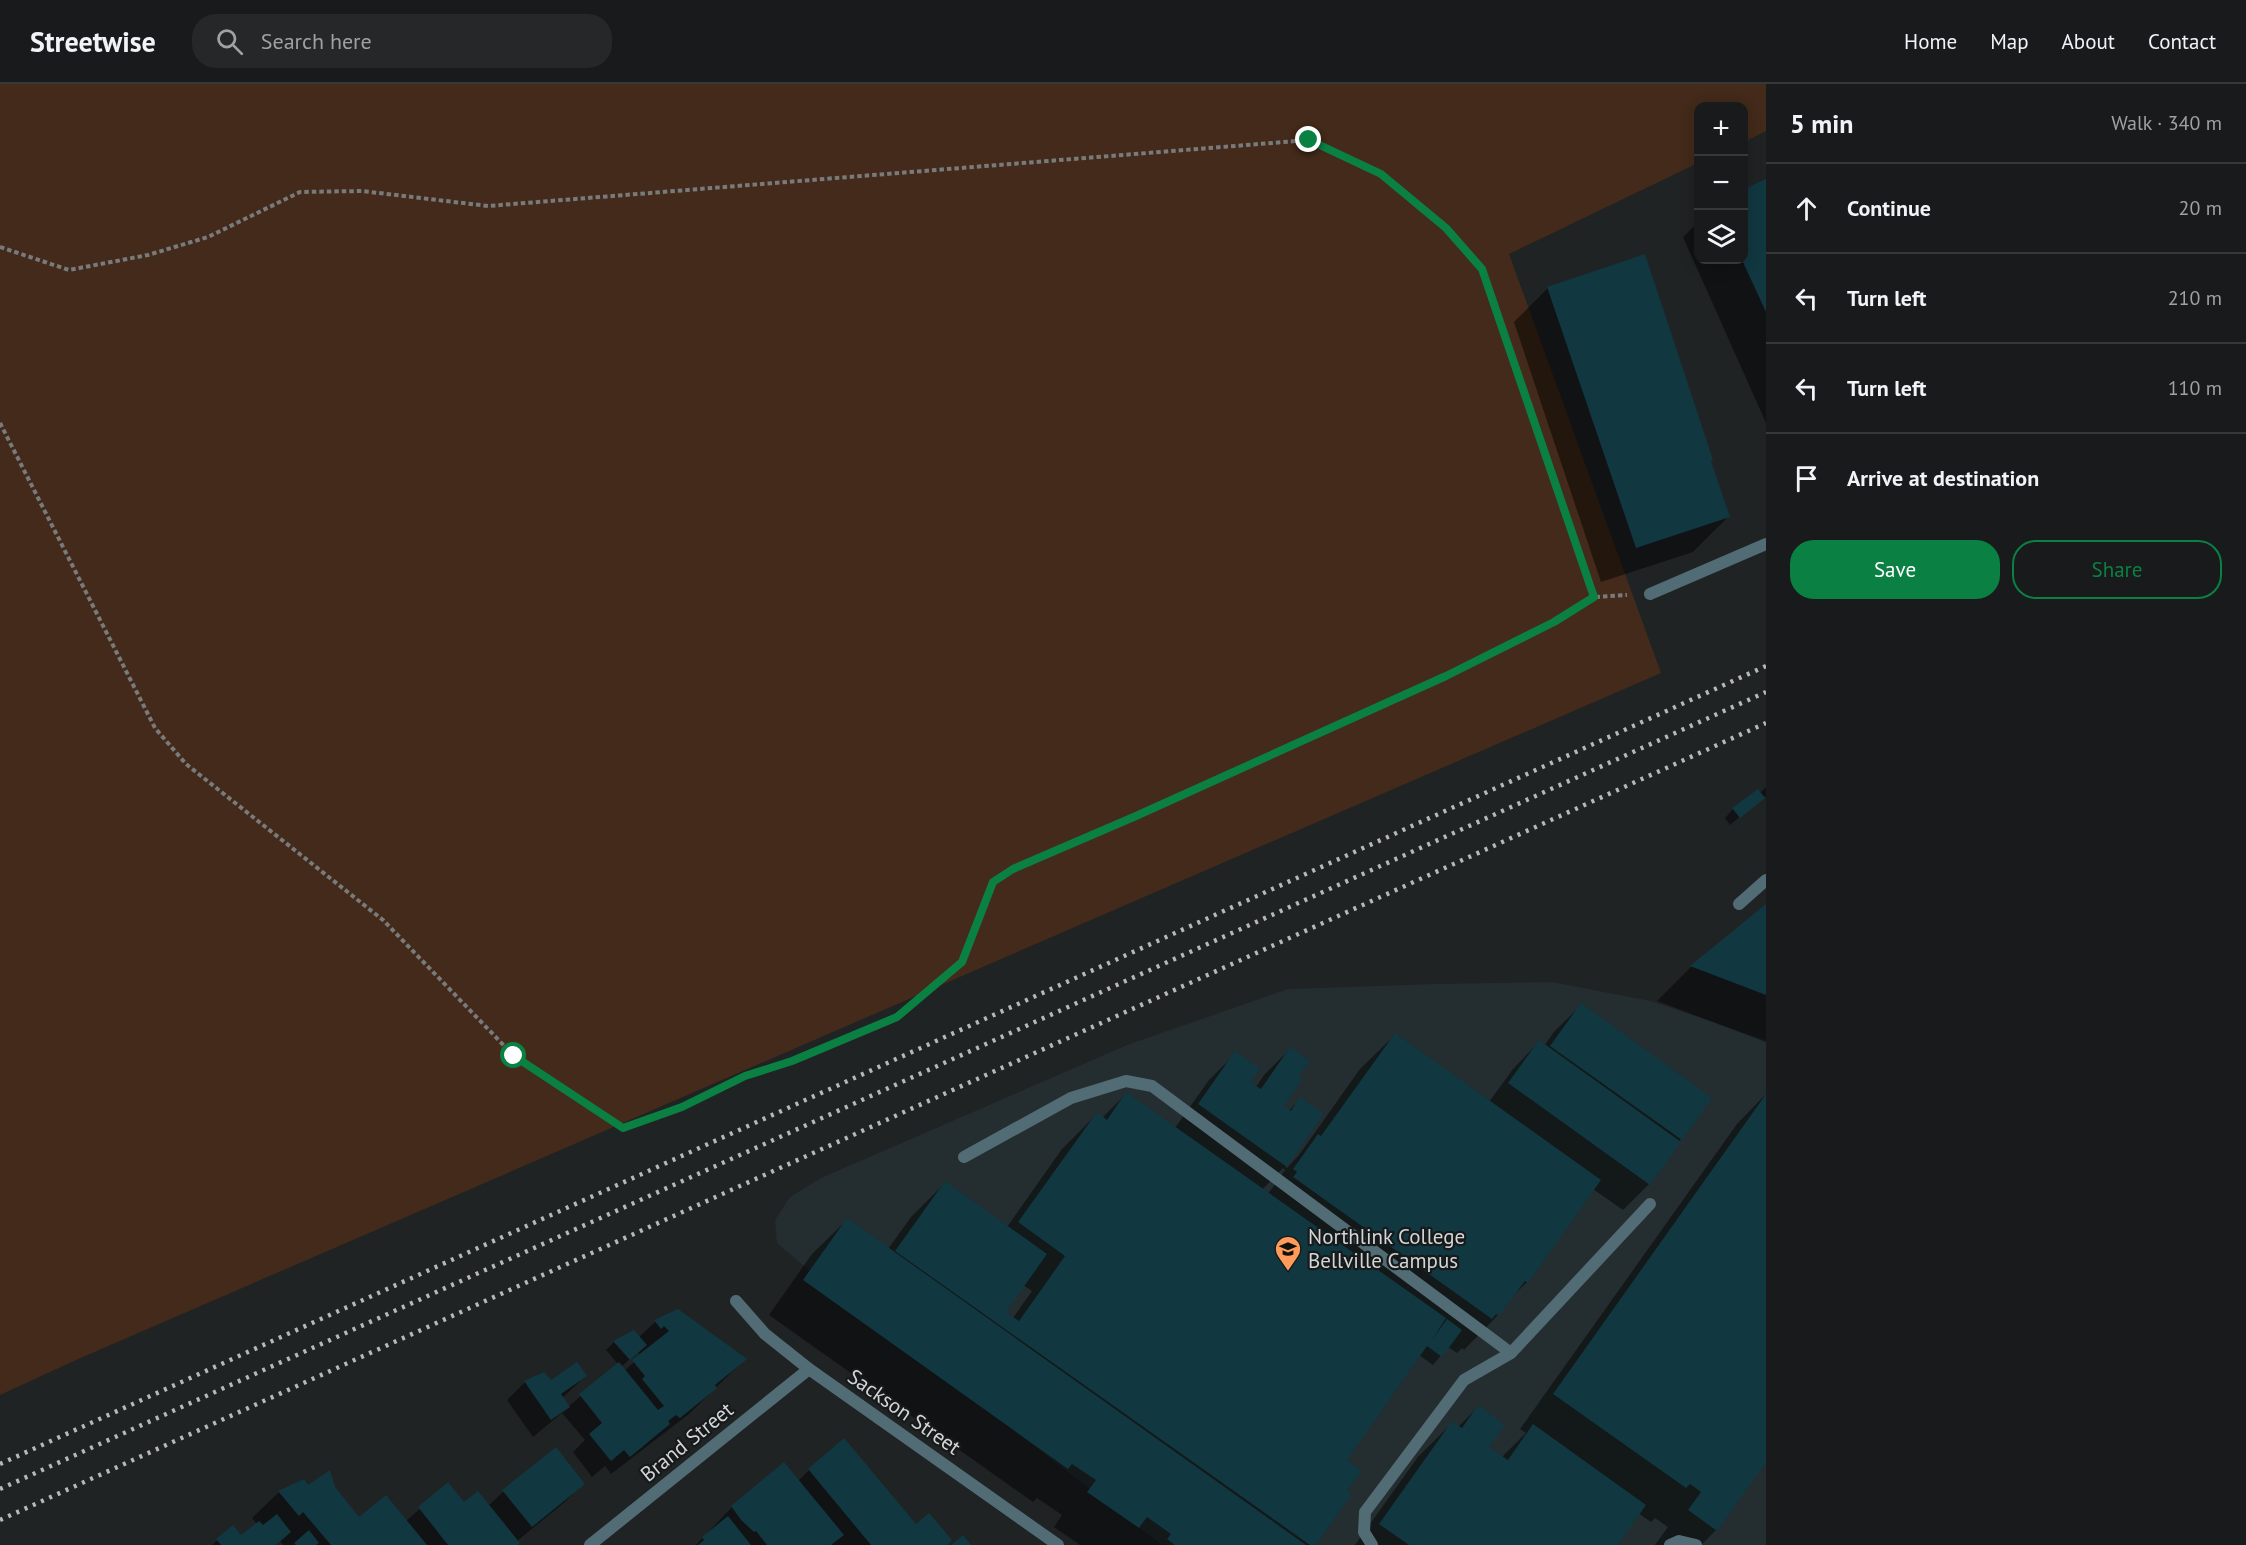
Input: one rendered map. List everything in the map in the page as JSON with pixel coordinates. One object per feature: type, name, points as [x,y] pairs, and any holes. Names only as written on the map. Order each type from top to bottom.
[{"type":"street","points":[[1650,594],[1766,544]]},
{"type":"street","points":[[1739,904],[1766,880]]},
{"type":"street","points":[[964,1157],[1071,1098],[1125,1081],[1152,1086],[1511,1353]]},
{"type":"street","points":[[1372,1545],[1364,1532],[1365,1512],[1464,1380],[1511,1353],[1650,1204]]},
{"type":"street","name":"Sackson Street","points":[[736,1301],[765,1334],[809,1369],[1058,1545]]},
{"type":"street","name":"Brand Street","points":[[590,1545],[809,1369]]},
{"type":"street","points":[[1670,1545],[1679,1541],[1696,1545]]},
{"type":"path","points":[[0,247],[69,270],[148,255],[208,237],[300,192],[362,191],[488,206],[1309,140],[1381,174],[1446,228],[1482,269],[1594,597]]},
{"type":"path","points":[[0,423],[155,728],[186,764],[383,920],[514,1056],[623,1128],[682,1107],[745,1076],[792,1061],[897,1017],[962,962],[993,882],[1013,869],[1446,676],[1554,622],[1594,597],[1650,594]]},
{"type":"shaded area","points":[[0,84],[1766,84],[1766,131],[1748,140],[1748,102],[1694,102],[1694,165],[1509,254],[1661,673],[76,1360],[0,1395]]},
{"type":"shaded area","name":"Northlink College Bellville Campus","points":[[1552,982],[1651,1001],[1766,1040],[1766,1545],[1162,1545],[826,1285],[777,1243],[775,1220],[790,1197],[821,1178],[1127,1045],[1288,989]]},
{"type":"building","points":[[1766,179],[1766,312],[1744,264],[1748,264],[1748,187]]},
{"type":"building","points":[[1645,254],[1730,517],[1636,548],[1547,287]]},
{"type":"building","points":[[1758,789],[1765,798],[1740,818],[1732,808]]},
{"type":"building","points":[[1766,904],[1766,995],[1690,966]]},
{"type":"building","points":[[1581,1003],[1712,1098],[1682,1140],[1550,1046]]},
{"type":"building","points":[[1395,1033],[1601,1180],[1528,1283],[1525,1281],[1499,1316],[1496,1314],[1492,1319],[1293,1177],[1297,1172],[1293,1169],[1318,1134],[1321,1136]]},
{"type":"building","points":[[1539,1040],[1681,1142],[1650,1185],[1508,1083]]},
{"type":"building","points":[[1290,1047],[1310,1061],[1298,1077],[1302,1080],[1284,1106],[1291,1111],[1300,1097],[1324,1114],[1287,1167],[1198,1104],[1235,1051],[1260,1069],[1250,1082],[1261,1089]]},
{"type":"building","points":[[1126,1092],[1446,1318],[1432,1340],[1447,1319],[1462,1330],[1442,1357],[1427,1346],[1347,1460],[1362,1471],[1347,1491],[1352,1494],[1316,1545],[1310,1545],[895,1251],[945,1181],[1047,1254],[1006,1312],[1019,1321],[1065,1256],[1018,1222],[1097,1112],[1107,1120]]},
{"type":"building","points":[[1766,1094],[1766,1462],[1717,1531],[1688,1510],[1701,1492],[1690,1484],[1686,1488],[1553,1394]]},
{"type":"building","points":[[847,1218],[1306,1545],[1175,1545],[1167,1539],[1171,1534],[1147,1517],[1139,1528],[1087,1492],[1096,1480],[1072,1464],[1068,1469],[803,1280]]},
{"type":"building","points":[[678,1309],[747,1359],[715,1385],[717,1388],[680,1418],[676,1415],[668,1421],[670,1424],[630,1457],[624,1450],[611,1461],[589,1434],[602,1423],[579,1394],[619,1362],[658,1410],[664,1406],[642,1379],[645,1376],[632,1360],[669,1331],[664,1326],[661,1329],[654,1320]]},
{"type":"building","points":[[634,1330],[647,1345],[630,1360],[613,1341]]},
{"type":"building","points":[[577,1362],[587,1376],[561,1394],[570,1407],[551,1420],[524,1381],[544,1372],[551,1380]]},
{"type":"building","points":[[1478,1405],[1505,1425],[1489,1447],[1508,1460],[1533,1424],[1646,1505],[1618,1545],[1409,1545],[1379,1524],[1452,1421],[1462,1428]]},
{"type":"building","points":[[844,1438],[916,1524],[929,1513],[952,1540],[947,1545],[871,1545],[808,1469]]},
{"type":"building","points":[[556,1447],[585,1484],[532,1527],[502,1490]]},
{"type":"building","points":[[784,1462],[844,1535],[831,1545],[767,1545],[756,1531],[754,1532],[741,1520],[731,1506]]},
{"type":"building","points":[[330,1470],[335,1487],[359,1517],[386,1495],[427,1545],[331,1545],[303,1512],[299,1516],[278,1491],[304,1479],[308,1485]]},
{"type":"building","points":[[448,1482],[464,1502],[478,1491],[520,1543],[518,1545],[448,1545],[418,1507]]},
{"type":"building","points":[[277,1514],[291,1532],[276,1545],[221,1545],[216,1539],[233,1525],[241,1535],[259,1521],[263,1525]]},
{"type":"building","points":[[728,1516],[751,1545],[698,1545],[704,1540],[702,1537]]},
{"type":"building","points":[[309,1530],[319,1543],[296,1545],[294,1543]]},
{"type":"building","points":[[963,1535],[971,1545],[951,1545]]},
{"type":"railway","points":[[0,1464],[1766,666]]},
{"type":"railway","points":[[0,1489],[1766,692]]},
{"type":"railway","points":[[0,1520],[1766,723]]},
{"type":"place","name":"Northlink College Bellville Campus","points":[[1288,1272]]},
{"type":"route","points":[[514,1056],[623,1128],[682,1107],[745,1076],[792,1061],[897,1017],[962,962],[993,882],[1013,869],[1446,676],[1554,622],[1594,597],[1482,269],[1446,228],[1381,174],[1309,140]]}]
